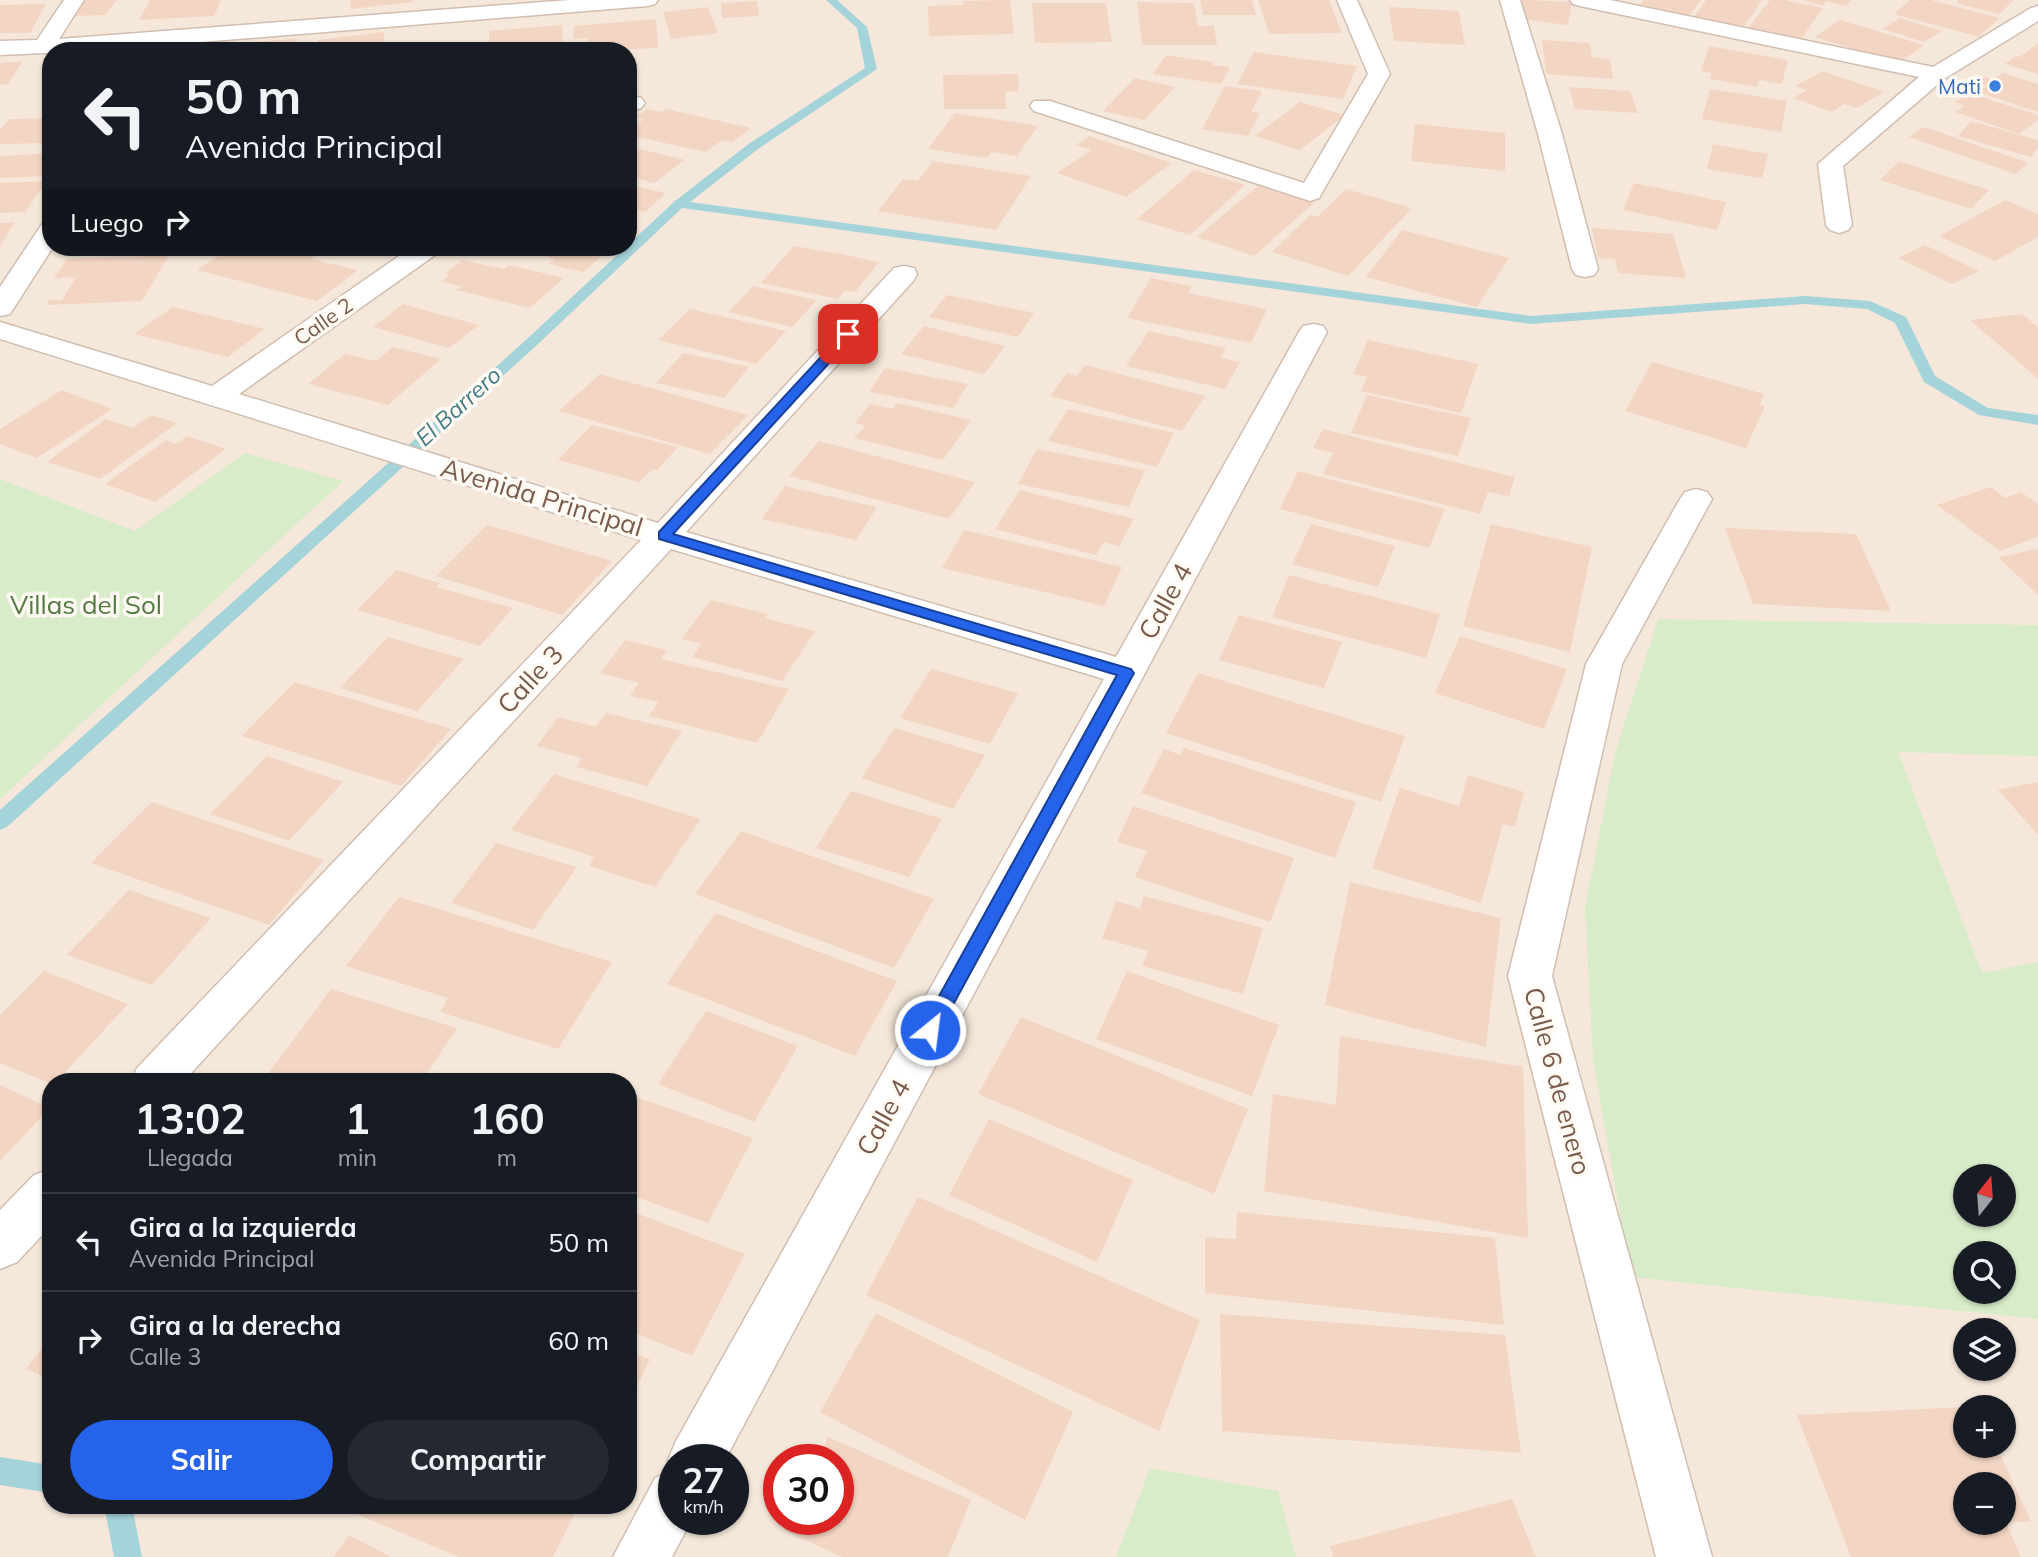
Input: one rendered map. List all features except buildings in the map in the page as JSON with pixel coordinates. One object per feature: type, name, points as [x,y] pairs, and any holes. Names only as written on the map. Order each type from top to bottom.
[{"type":"street","points":[[47,42],[74,0]]},
{"type":"street","points":[[102,42],[232,33],[440,8],[648,0]]},
{"type":"street","points":[[1042,106],[1310,193],[1379,75],[1347,0]]},
{"type":"street","points":[[1510,0],[1550,134],[1585,269]]},
{"type":"street","points":[[1580,0],[1936,74]]},
{"type":"street","points":[[232,33],[241,11]]},
{"type":"street","points":[[1839,225],[1830,164],[1936,74],[2038,12]]},
{"type":"street","points":[[0,48],[42,46]]},
{"type":"street","points":[[0,308],[42,244]]},
{"type":"street","name":"Calle 2","points":[[217,396],[416,256]]},
{"type":"street","name":"Calle 3","points":[[161,1073],[664,536],[904,274]]},
{"type":"street","name":"Avenida Principal","points":[[0,330],[664,536],[1126,673]]},
{"type":"street","name":"Calle 4","points":[[704,1444],[1313,332]]},
{"type":"street","name":"Calle 6 de enero","points":[[1684,1557],[1530,976],[1604,664],[1696,499]]},
{"type":"street","points":[[0,1245],[42,1201]]},
{"type":"street","points":[[641,1557],[658,1526]]},
{"type":"shaded area","points":[[0,0],[2038,0],[2038,1557],[0,1557]]},
{"type":"green space","name":"Villas del Sol","points":[[245,453],[343,481],[0,799],[0,479],[135,531]]},
{"type":"green space","points":[[1658,619],[2038,625],[2038,756],[1898,752],[1982,973],[2038,962],[2038,1319],[1631,1277],[1593,1059],[1585,907],[1615,753]]},
{"type":"green space","points":[[1150,1468],[1278,1491],[1296,1557],[1116,1557]]},
{"type":"waterway","name":"El Barrero","points":[[679,204],[754,146],[871,69],[862,27],[831,0]]},
{"type":"waterway","name":"El Barrero","points":[[637,243],[679,204]]},
{"type":"waterway","points":[[679,204],[1531,320],[1805,300],[1870,305],[1901,320],[1929,379],[1984,412],[2038,420]]},
{"type":"waterway","name":"El Barrero","points":[[0,822],[532,342],[624,256]]},
{"type":"waterway","name":"El Barrero","points":[[0,1471],[42,1478]]},
{"type":"waterway","name":"El Barrero","points":[[120,1514],[128,1557]]},
{"type":"place","name":"Mati","points":[[1995,86]]},
{"type":"route","points":[[848,334],[664,536],[1126,673],[930,1030]]}]
